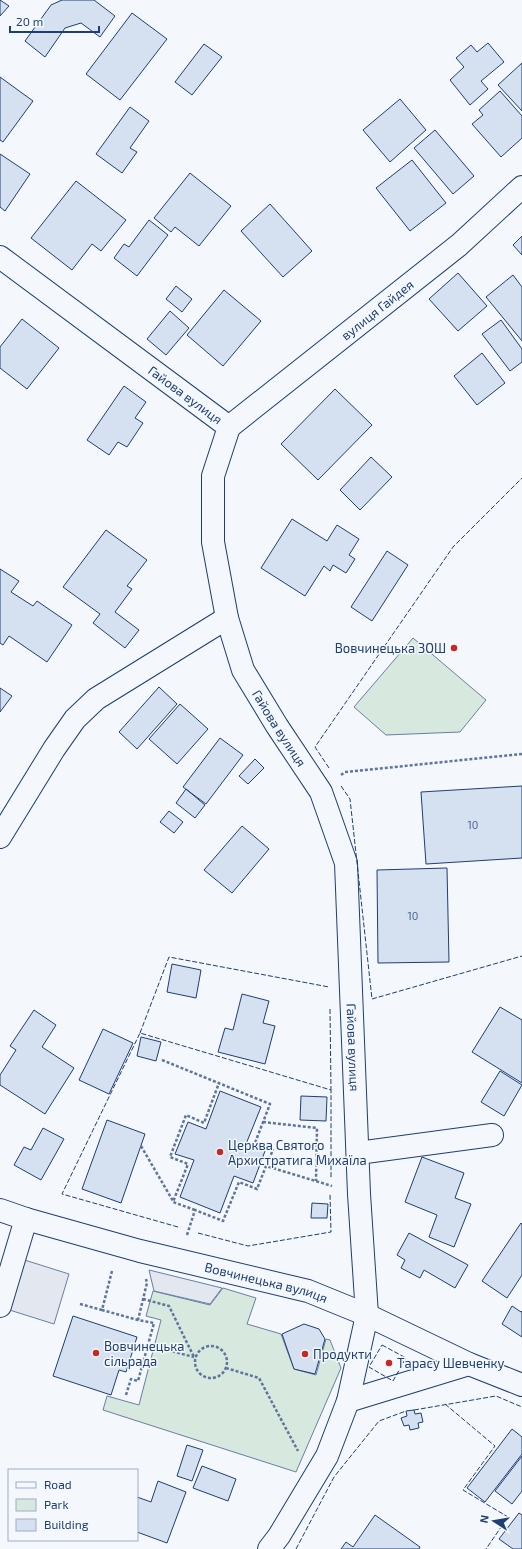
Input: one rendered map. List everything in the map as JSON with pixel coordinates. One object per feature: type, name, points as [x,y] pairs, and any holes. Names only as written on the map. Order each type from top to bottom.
[{"type":"street","name":"вулиця Гайдея","points":[[229,428],[459,245],[522,186]]},
{"type":"street","name":"Гайова вулиця","points":[[0,257],[229,428],[213,476],[213,542],[227,618],[243,670],[277,726],[321,792],[346,863],[359,1194],[367,1315],[348,1401],[327,1456],[279,1536],[269,1549]]},
{"type":"street","points":[[0,837],[54,749],[76,719],[96,699],[227,618]]},
{"type":"street","points":[[358,1153],[492,1135]]},
{"type":"street","name":"Вовчинецька вулиця","points":[[0,1210],[26,1219],[140,1251],[308,1291],[367,1315],[469,1364],[522,1385]]},
{"type":"street","points":[[0,1306],[26,1219]]},
{"type":"street","points":[[348,1401],[469,1364]]},
{"type":"path","points":[[321,792],[345,772],[522,754]]},
{"type":"path","points":[[141,1146],[173,1202],[223,1221],[239,1182],[258,1189],[273,1150],[255,1143],[270,1104],[162,1060]]},
{"type":"path","points":[[173,1202],[188,1164],[170,1157],[186,1115],[204,1122],[219,1083]]},
{"type":"path","points":[[263,1122],[317,1128],[316,1181]]},
{"type":"path","points":[[266,1166],[359,1194]]},
{"type":"path","points":[[178,1260],[195,1210]]},
{"type":"path","points":[[102,1310],[119,1245]]},
{"type":"path","points":[[138,1320],[147,1283],[140,1251]]},
{"type":"path","points":[[143,1299],[169,1306],[194,1357],[196,1368],[203,1377],[214,1378],[219,1376],[226,1368],[227,1357],[220,1348],[216,1346],[205,1346],[197,1352],[194,1357]]},
{"type":"path","points":[[80,1304],[154,1323],[138,1381],[131,1379],[126,1395]]},
{"type":"path","points":[[148,1345],[194,1357]]},
{"type":"path","points":[[226,1368],[259,1378],[313,1478]]},
{"type":"green space","points":[[413,638],[486,700],[460,732],[386,735],[354,707]]},
{"type":"green space","points":[[223,1288],[256,1298],[247,1324],[281,1334],[294,1369],[316,1375],[326,1339],[330,1340],[341,1368],[296,1472],[103,1410],[107,1396],[139,1405],[161,1320],[146,1316],[153,1291],[210,1305]]},
{"type":"shaded area","points":[[15,1257],[69,1274],[54,1324],[0,1307]]},
{"type":"shaded area","points":[[149,1270],[222,1288],[210,1304],[154,1291]]},
{"type":"building","points":[[0,0],[9,6],[0,16]]},
{"type":"building","points":[[62,0],[94,0],[115,16],[100,37],[81,23],[65,28],[45,57],[25,41],[51,5]]},
{"type":"building","points":[[132,13],[167,39],[120,100],[86,74]]},
{"type":"building","points":[[488,43],[504,62],[481,81],[488,89],[470,105],[450,80],[464,67],[456,58],[471,45],[477,52]]},
{"type":"building","points":[[204,44],[222,57],[192,95],[175,82]]},
{"type":"building","points":[[522,63],[522,111],[498,85]]},
{"type":"building","points":[[0,77],[33,101],[3,142],[0,140]]},
{"type":"building","points":[[500,91],[522,116],[522,138],[501,157],[472,124],[483,115],[479,110]]},
{"type":"building","points":[[400,99],[426,130],[390,162],[363,130]]},
{"type":"building","points":[[130,107],[149,121],[130,148],[137,152],[122,173],[96,154]]},
{"type":"building","points":[[435,130],[474,176],[453,194],[414,148]]},
{"type":"building","points":[[0,154],[30,174],[5,211],[0,207]]},
{"type":"building","points":[[412,160],[446,203],[410,231],[376,188]]},
{"type":"building","points":[[190,173],[231,206],[199,246],[175,227],[171,232],[154,218]]},
{"type":"building","points":[[76,181],[126,220],[101,251],[92,244],[72,270],[31,238]]},
{"type":"building","points":[[270,204],[312,251],[283,277],[241,231]]},
{"type":"building","points":[[149,220],[168,235],[137,276],[114,258],[124,244],[129,247]]},
{"type":"building","points":[[522,236],[522,255],[513,245]]},
{"type":"building","points":[[458,273],[487,306],[458,331],[429,299]]},
{"type":"building","points":[[513,275],[522,287],[522,341],[486,297]]},
{"type":"building","points":[[176,286],[192,299],[182,312],[166,299]]},
{"type":"building","points":[[224,290],[261,321],[223,366],[187,335]]},
{"type":"building","points":[[170,311],[189,328],[166,355],[147,339]]},
{"type":"building","points":[[22,319],[59,348],[27,389],[0,368],[0,347]]},
{"type":"building","points":[[501,320],[522,349],[522,362],[510,371],[482,334]]},
{"type":"building","points":[[482,353],[505,383],[477,405],[454,376]]},
{"type":"building","points":[[124,386],[146,402],[135,418],[143,423],[127,447],[118,442],[109,455],[87,440]]},
{"type":"building","points":[[335,389],[372,425],[318,480],[281,444]]},
{"type":"building","points":[[371,457],[392,477],[360,510],[340,490]]},
{"type":"building","points":[[292,519],[327,541],[337,525],[359,539],[349,555],[355,559],[346,573],[333,565],[330,571],[324,566],[305,596],[261,568]]},
{"type":"building","points":[[106,530],[147,560],[127,586],[132,589],[115,612],[139,630],[125,648],[93,623],[100,614],[63,587]]},
{"type":"building","points":[[387,551],[408,565],[372,621],[351,607]]},
{"type":"building","points":[[0,569],[19,581],[11,592],[33,606],[37,601],[72,625],[47,662],[9,636],[3,645],[0,643]]},
{"type":"building","points":[[159,687],[177,704],[137,749],[119,732]]},
{"type":"building","points":[[0,688],[12,696],[0,712]]},
{"type":"building","points":[[180,704],[208,729],[177,764],[149,739]]},
{"type":"building","points":[[220,738],[243,755],[206,804],[183,787]]},
{"type":"building","points":[[255,759],[264,768],[248,784],[239,776]]},
{"type":"building","points":[[522,786],[522,858],[426,864],[421,792]]},
{"type":"building","points":[[186,789],[205,805],[195,818],[176,803]]},
{"type":"building","points":[[169,811],[183,822],[174,833],[160,822]]},
{"type":"building","points":[[242,826],[269,849],[232,893],[204,870]]},
{"type":"building","points":[[447,868],[449,962],[378,963],[377,870]]},
{"type":"building","points":[[172,964],[201,970],[196,998],[167,992]]},
{"type":"building","points":[[242,994],[269,1001],[263,1023],[275,1026],[265,1064],[218,1052],[225,1028],[233,1030]]},
{"type":"building","points":[[500,1007],[522,1020],[522,1083],[472,1052]]},
{"type":"building","points":[[34,1010],[56,1025],[42,1047],[74,1068],[45,1114],[0,1085],[0,1075],[16,1050],[10,1046]]},
{"type":"building","points":[[103,1029],[133,1043],[109,1094],[79,1080]]},
{"type":"building","points":[[141,1037],[161,1042],[156,1061],[137,1056]]},
{"type":"building","points":[[500,1071],[522,1085],[504,1116],[481,1102]]},
{"type":"building","name":"Церква Святого Архистратига Михаїла","points":[[220,1091],[261,1107],[246,1144],[265,1151],[253,1183],[234,1176],[220,1213],[180,1197],[194,1160],[175,1154],[188,1122],[206,1129]]},
{"type":"building","points":[[301,1096],[327,1097],[326,1121],[300,1120]]},
{"type":"building","points":[[107,1120],[145,1134],[121,1203],[82,1189]]},
{"type":"building","points":[[43,1128],[64,1139],[41,1180],[14,1165],[24,1147],[31,1150]]},
{"type":"building","points":[[422,1157],[464,1173],[455,1198],[471,1204],[454,1247],[429,1237],[437,1215],[405,1202]]},
{"type":"building","points":[[312,1203],[328,1204],[327,1218],[311,1218]]},
{"type":"building","points":[[521,1223],[522,1275],[507,1298],[482,1281]]},
{"type":"building","points":[[409,1233],[468,1265],[455,1288],[424,1270],[420,1278],[401,1268],[405,1260],[397,1255]]},
{"type":"building","points":[[512,1306],[521,1312],[522,1311],[522,1337],[502,1324]]},
{"type":"building","name":"Вовчинецька сільрада","points":[[73,1316],[137,1337],[126,1372],[119,1370],[111,1395],[53,1376]]},
{"type":"building","name":"Продукти","points":[[304,1324],[319,1329],[325,1339],[315,1374],[294,1369],[282,1334]]},
{"type":"building","points":[[414,1410],[415,1414],[421,1413],[423,1422],[418,1423],[419,1428],[410,1430],[409,1425],[404,1426],[401,1418],[407,1416],[406,1411]]},
{"type":"building","points":[[512,1429],[522,1437],[522,1454],[485,1502],[467,1488]]},
{"type":"building","points":[[187,1445],[203,1450],[192,1481],[177,1476]]},
{"type":"building","points":[[522,1456],[522,1491],[512,1504],[495,1491]]},
{"type":"building","points":[[202,1466],[236,1479],[228,1501],[193,1488]]},
{"type":"building","points":[[158,1481],[186,1492],[167,1543],[138,1532],[138,1497],[151,1502]]},
{"type":"building","points":[[519,1513],[522,1515],[522,1549],[513,1549],[499,1539]]},
{"type":"building","points":[[375,1515],[420,1547],[419,1549],[341,1549],[346,1542],[353,1547]]},
{"type":"fence","points":[[329,768],[315,747],[453,547],[522,478]]},
{"type":"fence","points":[[341,786],[350,799],[372,999],[522,956]]},
{"type":"fence","points":[[140,1033],[169,957],[329,987]]},
{"type":"fence","points":[[330,1009],[331,1090]]},
{"type":"fence","points":[[178,1227],[62,1194],[140,1033],[331,1090],[331,1179]]},
{"type":"fence","points":[[198,1233],[248,1246],[331,1232],[330,1194]]},
{"type":"fence","points":[[382,1345],[406,1358],[393,1381],[369,1367],[382,1345]]},
{"type":"fence","points":[[414,1410],[496,1396],[522,1407]]},
{"type":"fence","points":[[445,1404],[495,1446],[463,1490],[508,1517],[486,1549]]},
{"type":"fence","points":[[296,1549],[334,1477],[379,1421],[406,1411]]},
{"type":"place","name":"Вовчинецька ЗОШ","points":[[454,648]]},
{"type":"place","name":"Церква Святого Архистратига Михаїла","points":[[220,1152]]},
{"type":"place","name":"Вовчинецька сільрада","points":[[96,1353]]},
{"type":"place","name":"Продукти","points":[[305,1354]]},
{"type":"place","name":"Тарасу Шевченку","points":[[389,1363]]}]
